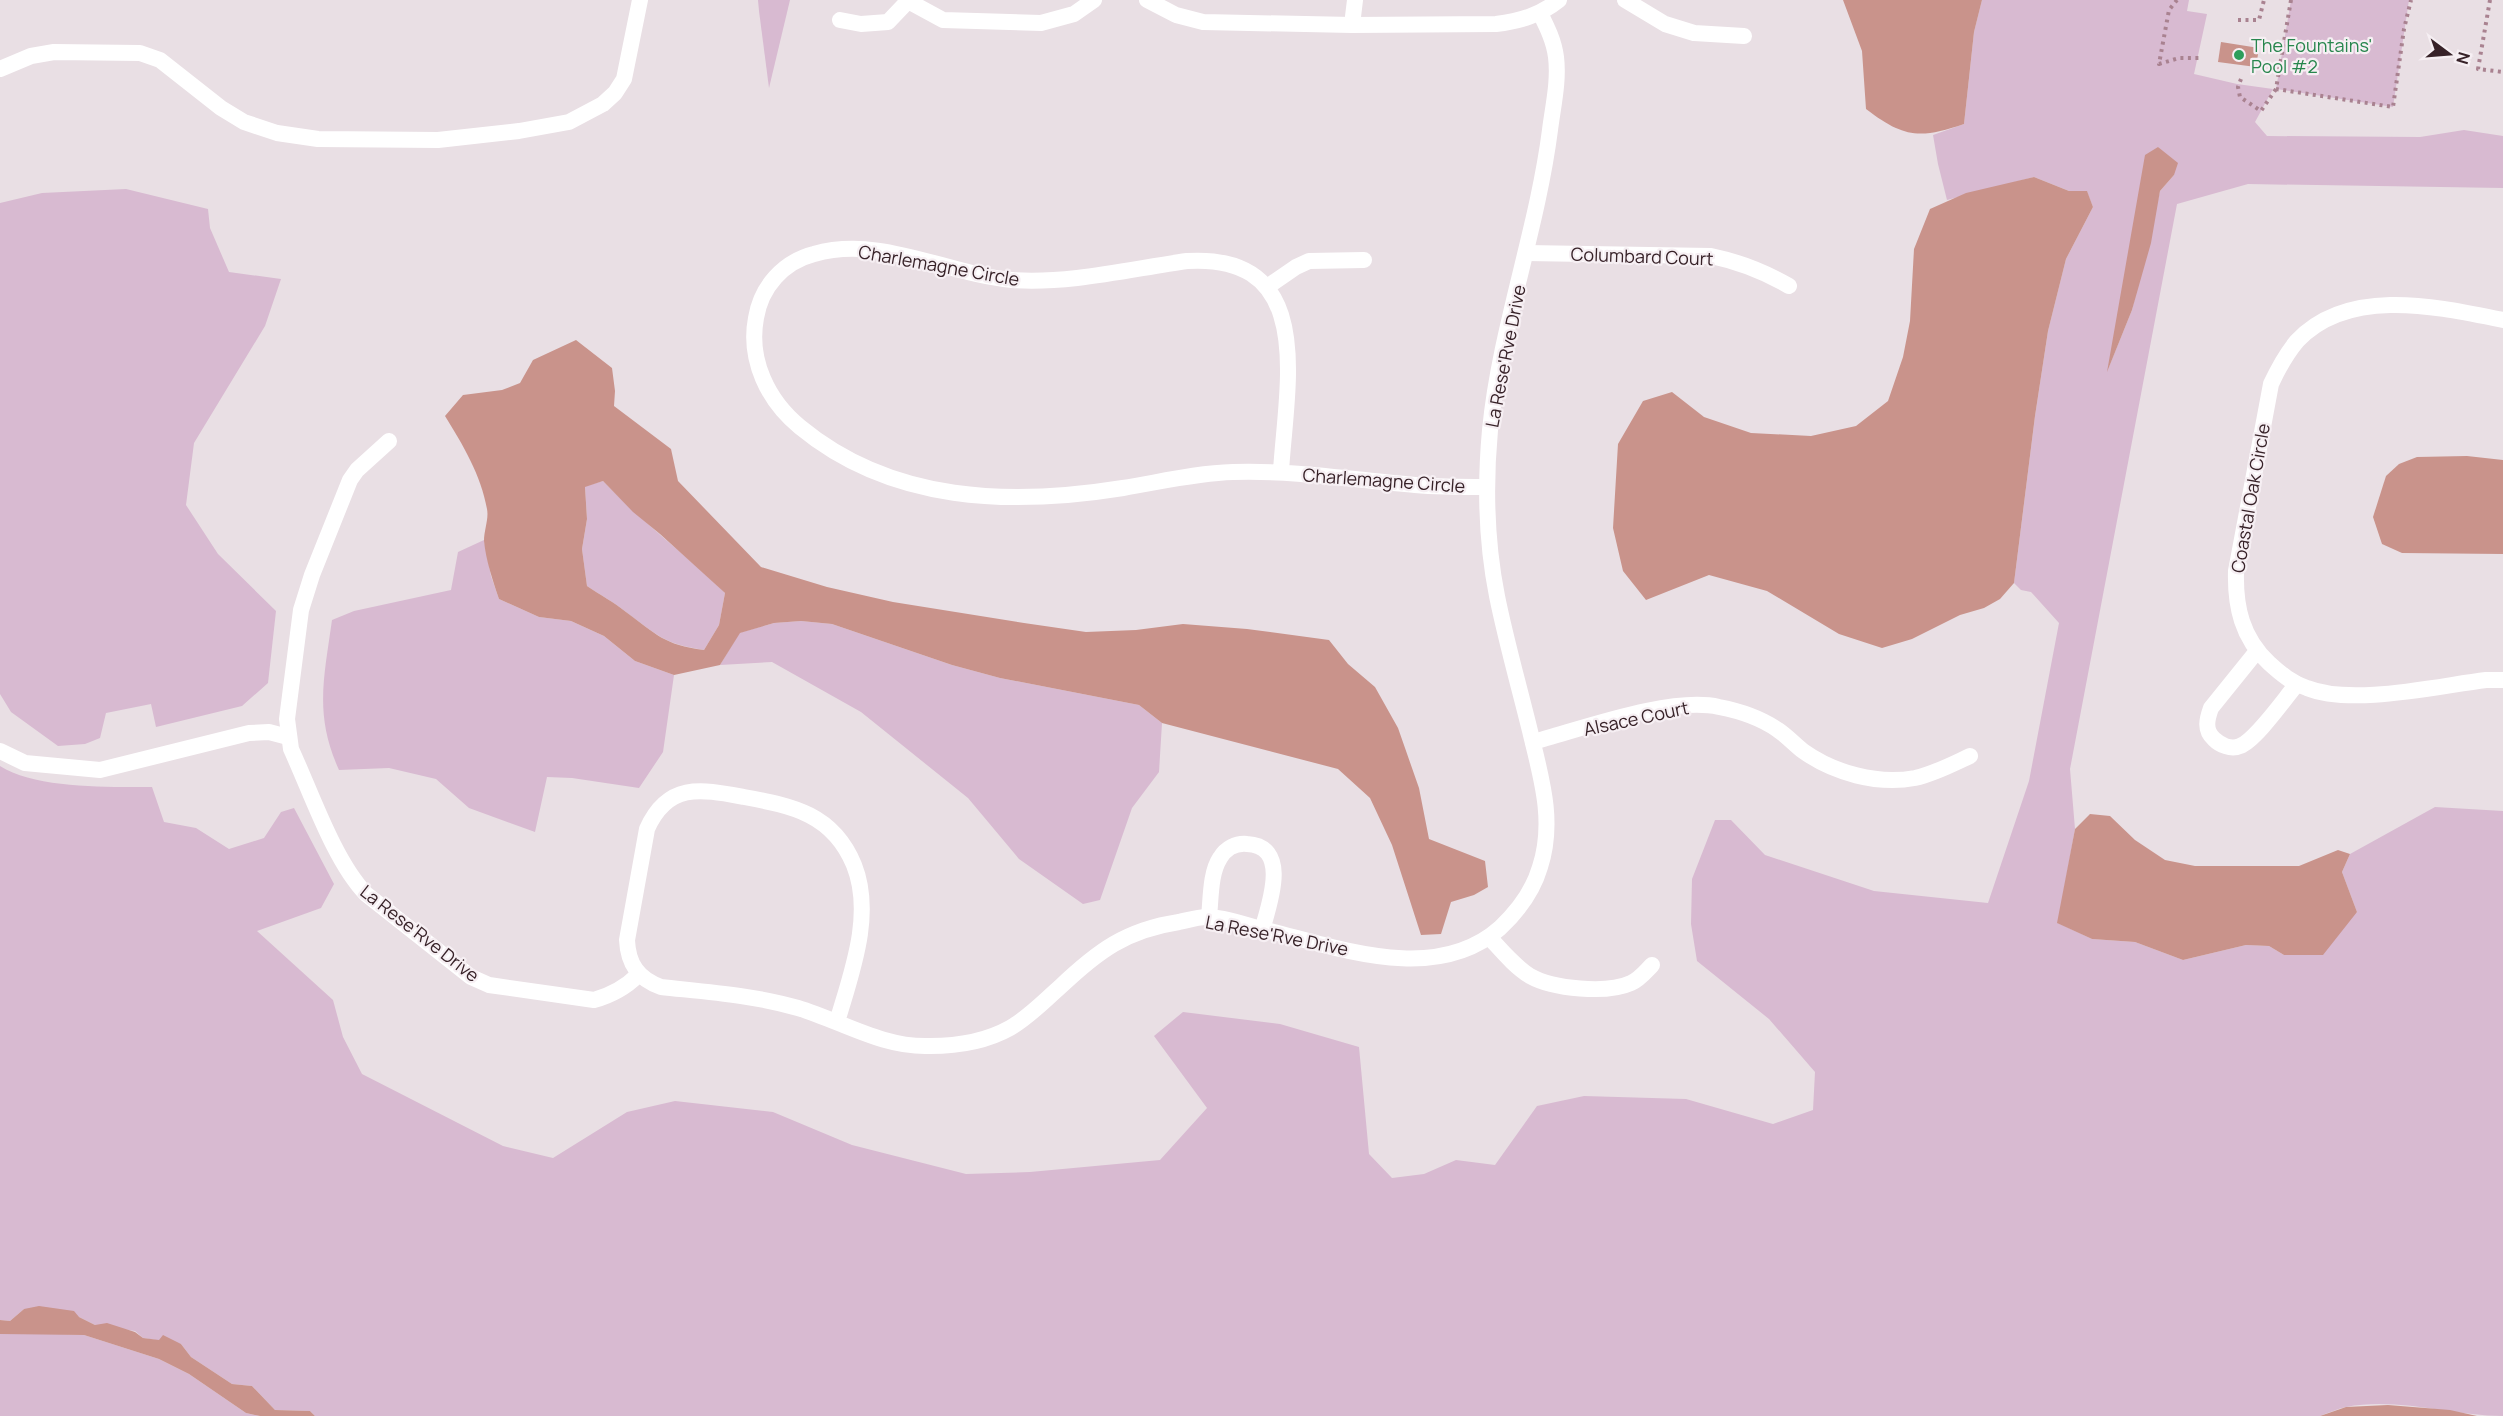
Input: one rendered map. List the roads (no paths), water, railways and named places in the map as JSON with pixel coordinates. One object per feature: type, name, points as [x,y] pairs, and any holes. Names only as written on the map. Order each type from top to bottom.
[{"type":"street","points":[[0,69],[31,56],[54,52],[140,53],[160,60],[221,108],[244,122],[277,133],[318,139],[438,140],[519,131],[569,122],[603,104],[615,93],[624,79],[640,0]]},
{"type":"street","points":[[840,20],[861,24],[888,22],[908,0],[943,20],[1041,22],[1058,20],[1074,14],[1094,0]]},
{"type":"street","points":[[1147,0],[1176,15],[1203,22],[1352,25],[1496,24],[1519,21],[1540,14],[1559,0]]},
{"type":"street","points":[[1352,25],[1355,0]]},
{"type":"street","points":[[1625,0],[1665,24],[1694,33],[1744,36]]},
{"type":"street","name":"La Rese'Rve Drive","points":[[389,441],[357,470],[350,480],[312,575],[296,634],[287,719],[288,736],[291,749],[353,881],[366,894],[471,977],[489,985],[594,1000],[610,995],[628,985],[638,975],[649,983],[661,987],[760,998],[837,1022],[892,1043],[924,1047],[966,1045],[1007,1029],[1027,1017],[1089,960],[1125,936],[1154,925],[1209,917],[1388,957],[1422,960],[1447,956],[1474,946],[1490,937],[1514,915],[1529,894],[1539,872],[1545,848],[1547,804],[1497,599],[1487,520],[1490,429],[1499,367],[1548,146],[1557,77],[1556,55],[1550,33],[1540,14]]},
{"type":"street","name":"Charlemagne Circle","points":[[1281,471],[1286,327],[1280,306],[1268,287],[1250,273],[1232,265],[1207,260],[1056,280],[1014,280],[987,277],[908,255],[872,250],[839,249],[795,260],[779,273],[764,294],[756,315],[753,336],[756,361],[774,399],[794,422],[822,445],[849,461],[885,477],[924,488],[983,495],[1065,494],[1229,472],[1281,471],[1420,486],[1487,487]]},
{"type":"street","name":"Columbard Court","points":[[1526,253],[1711,256],[1738,262],[1765,272],[1789,286]]},
{"type":"street","points":[[1268,287],[1309,261],[1364,260]]},
{"type":"street","name":"Coastal Oak Circle","points":[[2503,320],[2412,306],[2378,306],[2351,309],[2331,316],[2313,327],[2297,341],[2282,362],[2271,384],[2236,571],[2235,594],[2248,638],[2257,651],[2287,679],[2308,689],[2336,695],[2364,696],[2486,680],[2503,680]]},
{"type":"street","points":[[2257,651],[2211,708],[2208,731],[2212,738],[2228,747],[2236,748],[2248,742],[2297,684]]},
{"type":"street","name":"Alsace Court","points":[[1533,742],[1656,709],[1686,704],[1719,706],[1756,717],[1820,761],[1854,774],[1885,780],[1916,778],[1970,756]]},
{"type":"street","points":[[0,751],[25,764],[100,770],[249,733],[269,732],[288,736]]},
{"type":"street","points":[[638,975],[627,953],[627,940],[648,830],[654,815],[664,804],[684,793],[707,790],[788,805],[810,814],[830,828],[854,866],[861,889],[860,931],[851,975],[837,1022]]},
{"type":"street","points":[[1209,917],[1215,869],[1220,858],[1227,849],[1236,845],[1257,846],[1271,859],[1274,870],[1273,888],[1262,930]]},
{"type":"street","points":[[1490,937],[1510,960],[1529,975],[1549,985],[1624,986],[1640,977],[1652,965]]},
{"type":"place","name":"The Fountains' Pool #2","points":[[2239,55]]}]
